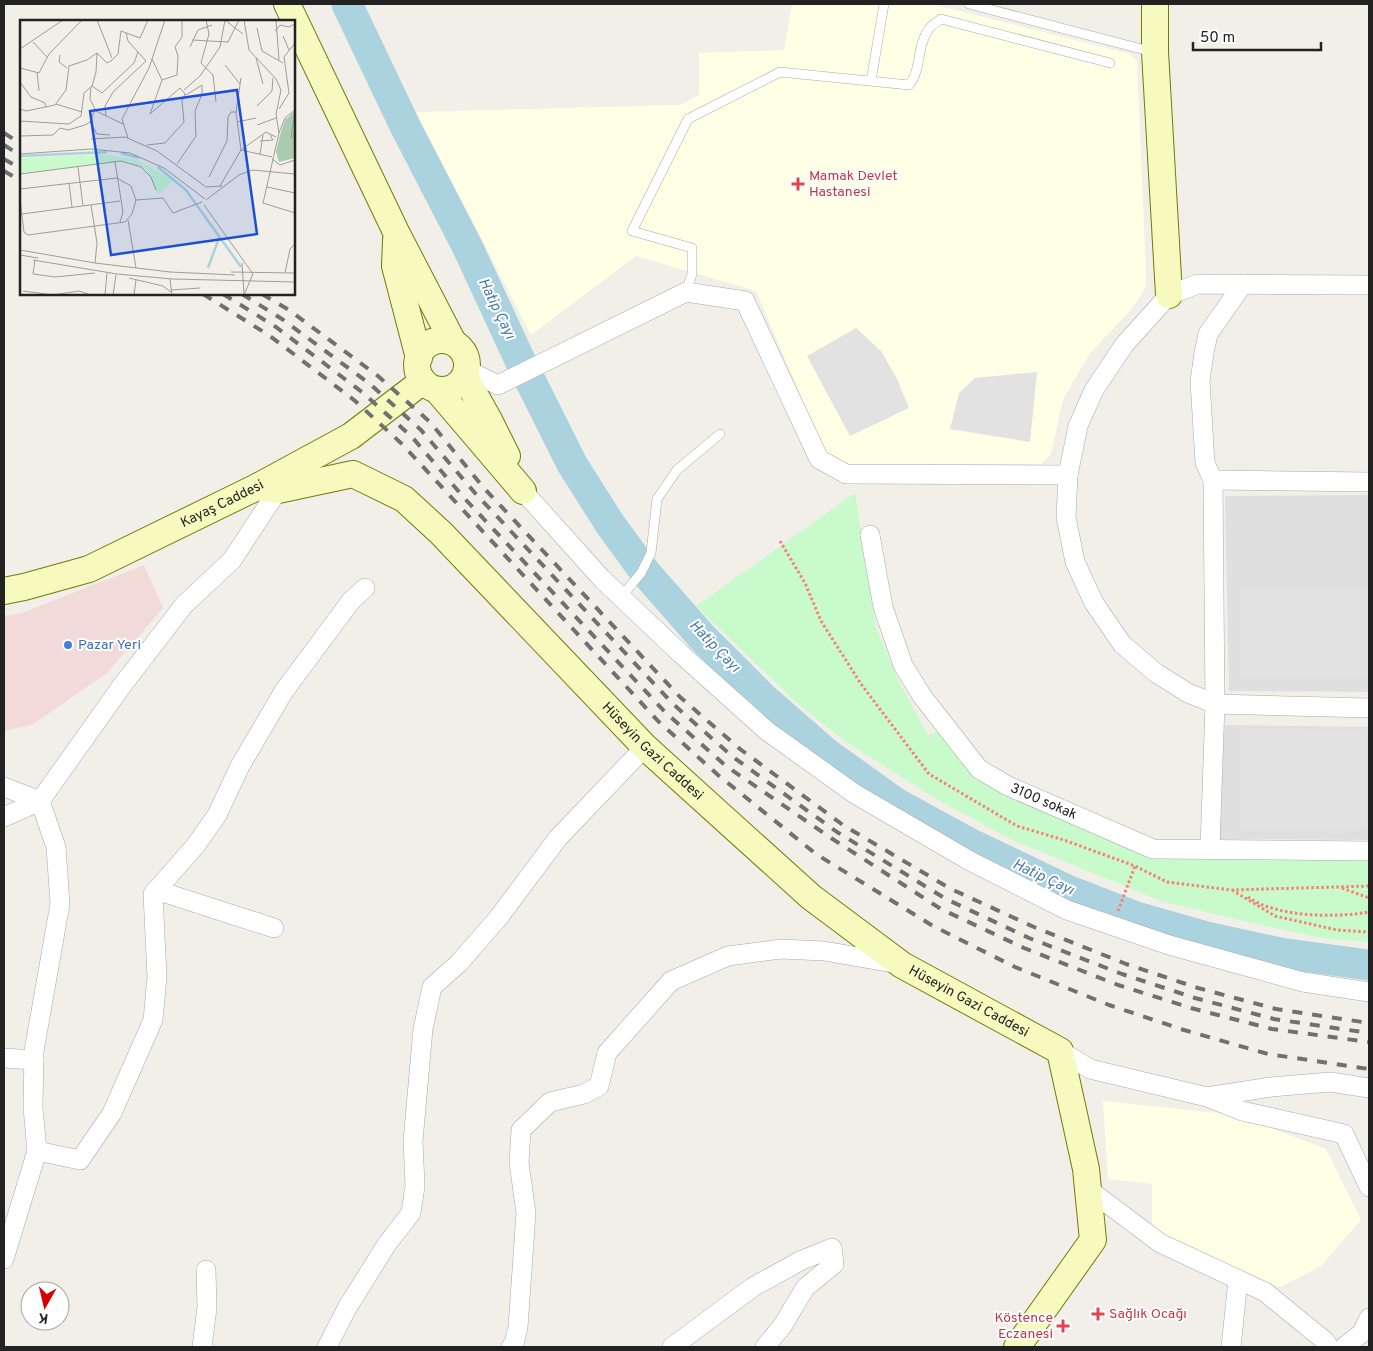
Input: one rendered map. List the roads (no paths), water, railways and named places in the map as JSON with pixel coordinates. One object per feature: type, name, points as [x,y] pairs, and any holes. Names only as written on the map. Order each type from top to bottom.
[{"type":"street","points":[[288,4],[397,234],[453,342]]},
{"type":"street","points":[[1155,4],[1155,52],[1169,295]]},
{"type":"street","points":[[397,234],[395,266],[426,376],[523,491],[602,579],[680,653],[767,730],[855,794],[970,861],[1067,910],[1169,946],[1303,982],[1369,992]]},
{"type":"street","points":[[1369,285],[1198,284],[1169,295],[1124,345],[1094,390],[1078,426],[1068,475],[1066,517],[1075,562],[1094,603],[1122,644],[1156,674],[1188,693],[1215,704],[1369,708]]},
{"type":"street","points":[[1210,849],[1215,704],[1213,480],[1205,463],[1200,381],[1208,334],[1243,284]]},
{"type":"street","points":[[466,373],[498,385],[686,292],[745,301],[819,459],[846,474],[1068,475]]},
{"type":"street","points":[[445,340],[453,342],[465,354],[467,362],[466,373],[460,384],[453,388],[426,376],[422,350],[429,344],[445,340]]},
{"type":"street","points":[[466,373],[523,491]]},
{"type":"street","name":"Kayaş Caddesi","points":[[4,591],[24,588],[89,568],[267,489],[351,436],[426,376]]},
{"type":"street","name":"Hüseyin Gazi Caddesi","points":[[267,489],[353,474],[404,499],[441,534],[645,747],[811,897],[902,965],[1060,1051]]},
{"type":"street","points":[[1213,480],[1369,482]]},
{"type":"street","points":[[4,817],[40,801],[121,687],[184,605],[232,560],[267,489]]},
{"type":"street","name":"3100 sokak","points":[[870,535],[883,607],[903,665],[922,696],[979,769],[1008,786],[1153,849],[1369,851]]},
{"type":"street","points":[[37,1151],[80,1160],[112,1113],[153,1020],[157,977],[153,894],[196,845],[217,815],[240,766],[284,691],[351,601],[365,588]]},
{"type":"street","points":[[327,1347],[347,1308],[387,1244],[411,1213],[415,1186],[413,1140],[422,1038],[432,987],[459,963],[499,917],[558,838],[645,747]]},
{"type":"street","points":[[4,787],[40,801],[56,847],[60,904],[34,1051],[32,1108],[37,1151],[4,1259]]},
{"type":"street","points":[[156,890],[274,928]]},
{"type":"street","points":[[511,1347],[514,1344],[518,1327],[526,1213],[519,1163],[521,1130],[550,1102],[584,1094],[599,1086],[607,1053],[671,981],[728,956],[781,949],[824,951],[902,965]]},
{"type":"street","points":[[1060,1051],[1090,1069],[1207,1097],[1242,1111],[1344,1134],[1369,1187]]},
{"type":"street","points":[[1017,1347],[1093,1240],[1086,1169],[1060,1051]]},
{"type":"street","points":[[4,1058],[34,1060]]},
{"type":"street","points":[[1207,1097],[1271,1087],[1330,1082],[1369,1088]]},
{"type":"street","points":[[1088,1189],[1160,1244],[1265,1292],[1326,1341],[1329,1347]]},
{"type":"street","points":[[672,1347],[753,1287],[800,1261],[832,1248],[834,1264],[805,1288],[783,1325],[765,1347]]},
{"type":"street","points":[[202,1347],[207,1308],[206,1270]]},
{"type":"street","points":[[1231,1347],[1238,1280]]},
{"type":"street","points":[[1344,1347],[1362,1333],[1369,1318]]},
{"type":"lane","points":[[871,81],[884,4]]},
{"type":"lane","points":[[969,4],[1155,52]]},
{"type":"lane","points":[[686,292],[692,274],[692,248],[632,231],[688,119],[780,72],[909,85],[915,78],[920,48],[929,29],[941,19],[1110,63]]},
{"type":"lane","points":[[621,597],[641,573],[651,553],[657,499],[677,470],[720,434]]},
{"type":"waterway","name":"Hatip Çayı","points":[[347,4],[572,464],[610,524],[645,572],[702,637],[763,698],[826,753],[896,803],[971,844],[1067,890],[1136,917],[1206,937],[1280,953],[1369,965]]},
{"type":"railway","points":[[4,133],[20,143]]},
{"type":"railway","points":[[4,145],[20,155]]},
{"type":"railway","points":[[4,159],[20,168]]},
{"type":"railway","points":[[4,171],[20,180]]},
{"type":"railway","points":[[205,295],[270,336],[354,400],[402,444],[658,721],[718,775],[816,854],[933,926],[1015,967],[1109,1005],[1184,1030],[1268,1054],[1369,1069]]},
{"type":"railway","points":[[225,295],[276,327],[362,392],[412,437],[466,500],[666,713],[726,766],[831,838],[941,909],[1024,948],[1118,985],[1191,1008],[1272,1029],[1369,1042]]},
{"type":"railway","points":[[244,295],[282,319],[370,384],[421,430],[475,493],[673,704],[733,757],[837,832],[946,899],[1029,938],[1122,974],[1195,998],[1274,1019],[1369,1033]]},
{"type":"railway","points":[[264,295],[289,310],[378,376],[431,423],[483,487],[680,697],[740,749],[843,825],[951,889],[1034,927],[1126,964],[1198,988],[1276,1009],[1369,1023]]},
{"type":"place","name":"Mamak Devlet Hastanesi","points":[[798,184]]},
{"type":"place","name":"Pazar Yeri","points":[[68,645]]},
{"type":"place","name":"Sağlık Ocağı","points":[[1098,1314]]},
{"type":"place","name":"Köstence Eczanesi","points":[[1063,1326]]}]
